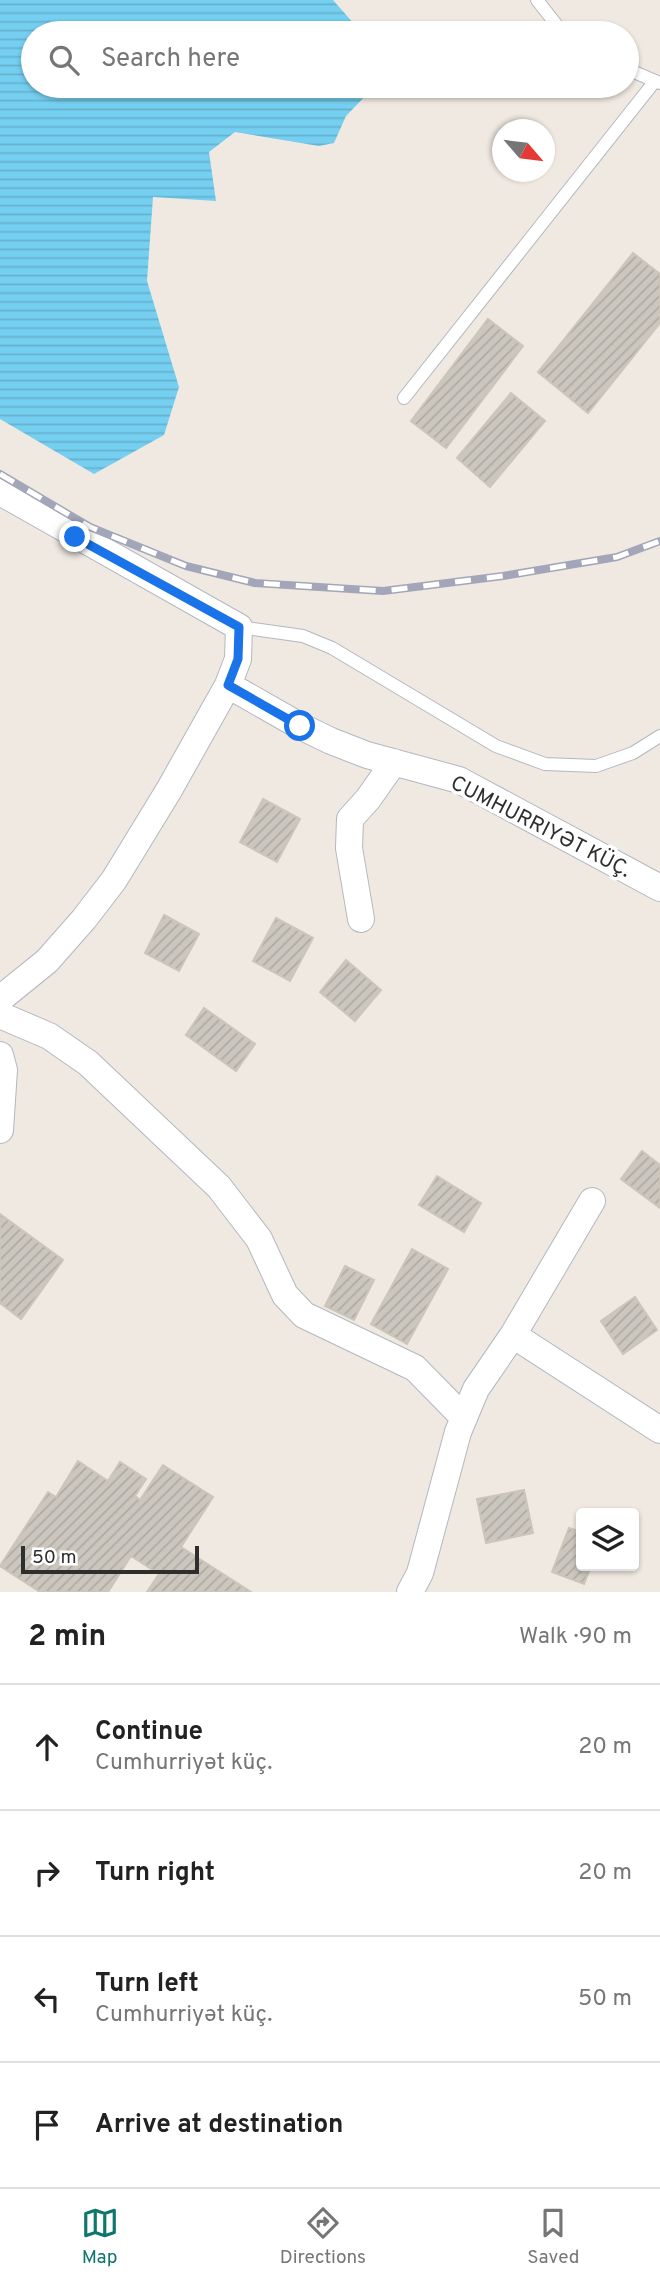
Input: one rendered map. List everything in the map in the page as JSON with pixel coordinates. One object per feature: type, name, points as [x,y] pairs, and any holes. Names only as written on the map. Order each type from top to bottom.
[{"type":"street","points":[[0,492],[239,627],[238,659],[228,685],[114,880],[47,961],[0,999]]},
{"type":"street","name":"CUMHURRIYƏT KÜÇ.","points":[[228,685],[331,741],[459,780],[660,888]]},
{"type":"street","points":[[361,919],[349,848],[351,819],[394,762]]},
{"type":"street","points":[[0,1014],[49,1036],[88,1063],[219,1187],[259,1239],[285,1295],[304,1315],[415,1368],[464,1419]]},
{"type":"street","points":[[0,1055],[4,1070],[0,1130]]},
{"type":"street","points":[[410,1592],[420,1573],[458,1432],[476,1389],[513,1335],[592,1201]]},
{"type":"street","points":[[513,1335],[660,1430]]},
{"type":"lane","points":[[537,0],[554,21]]},
{"type":"lane","points":[[404,398],[657,82],[639,74]]},
{"type":"lane","points":[[239,627],[303,636],[332,648],[496,746],[545,764],[596,766],[634,752],[660,736]]},
{"type":"water","points":[[0,0],[333,0],[351,21],[21,21],[21,98],[363,98],[346,116],[334,143],[319,146],[235,132],[209,152],[216,201],[153,197],[147,281],[179,387],[164,435],[94,474],[0,419]]},
{"type":"building","points":[[633,253],[660,274],[660,323],[588,413],[538,372]]},
{"type":"building","points":[[488,319],[523,346],[446,448],[411,421]]},
{"type":"building","points":[[511,393],[545,421],[490,487],[457,458]]},
{"type":"building","points":[[263,799],[300,819],[277,862],[240,842]]},
{"type":"building","points":[[164,915],[199,934],[179,971],[145,953]]},
{"type":"building","points":[[276,918],[313,938],[290,981],[253,961]]},
{"type":"building","points":[[346,960],[381,990],[355,1021],[320,992]]},
{"type":"building","points":[[204,1008],[255,1044],[236,1071],[186,1035]]},
{"type":"building","points":[[642,1151],[660,1165],[660,1208],[621,1179]]},
{"type":"building","points":[[437,1176],[481,1203],[464,1232],[419,1205]]},
{"type":"building","points":[[0,1214],[63,1260],[21,1319],[0,1303]]},
{"type":"building","points":[[412,1249],[448,1269],[407,1344],[371,1324]]},
{"type":"building","points":[[345,1266],[374,1280],[354,1320],[325,1306]]},
{"type":"building","points":[[635,1297],[657,1330],[623,1354],[601,1321]]},
{"type":"building","points":[[78,1461],[108,1481],[120,1462],[146,1479],[135,1496],[140,1500],[163,1465],[213,1497],[181,1547],[251,1592],[147,1592],[159,1574],[131,1556],[108,1592],[40,1592],[0,1566],[48,1492],[56,1497]]},
{"type":"building","points":[[524,1490],[533,1533],[486,1543],[477,1499]]},
{"type":"building","points":[[569,1528],[576,1530],[576,1571],[589,1571],[584,1584],[552,1572]]},
{"type":"railway","points":[[0,474],[90,527],[186,566],[255,583],[383,591],[503,576],[617,557],[660,541]]},
{"type":"route","points":[[75,537],[239,627],[238,659],[228,685],[300,726]]}]
